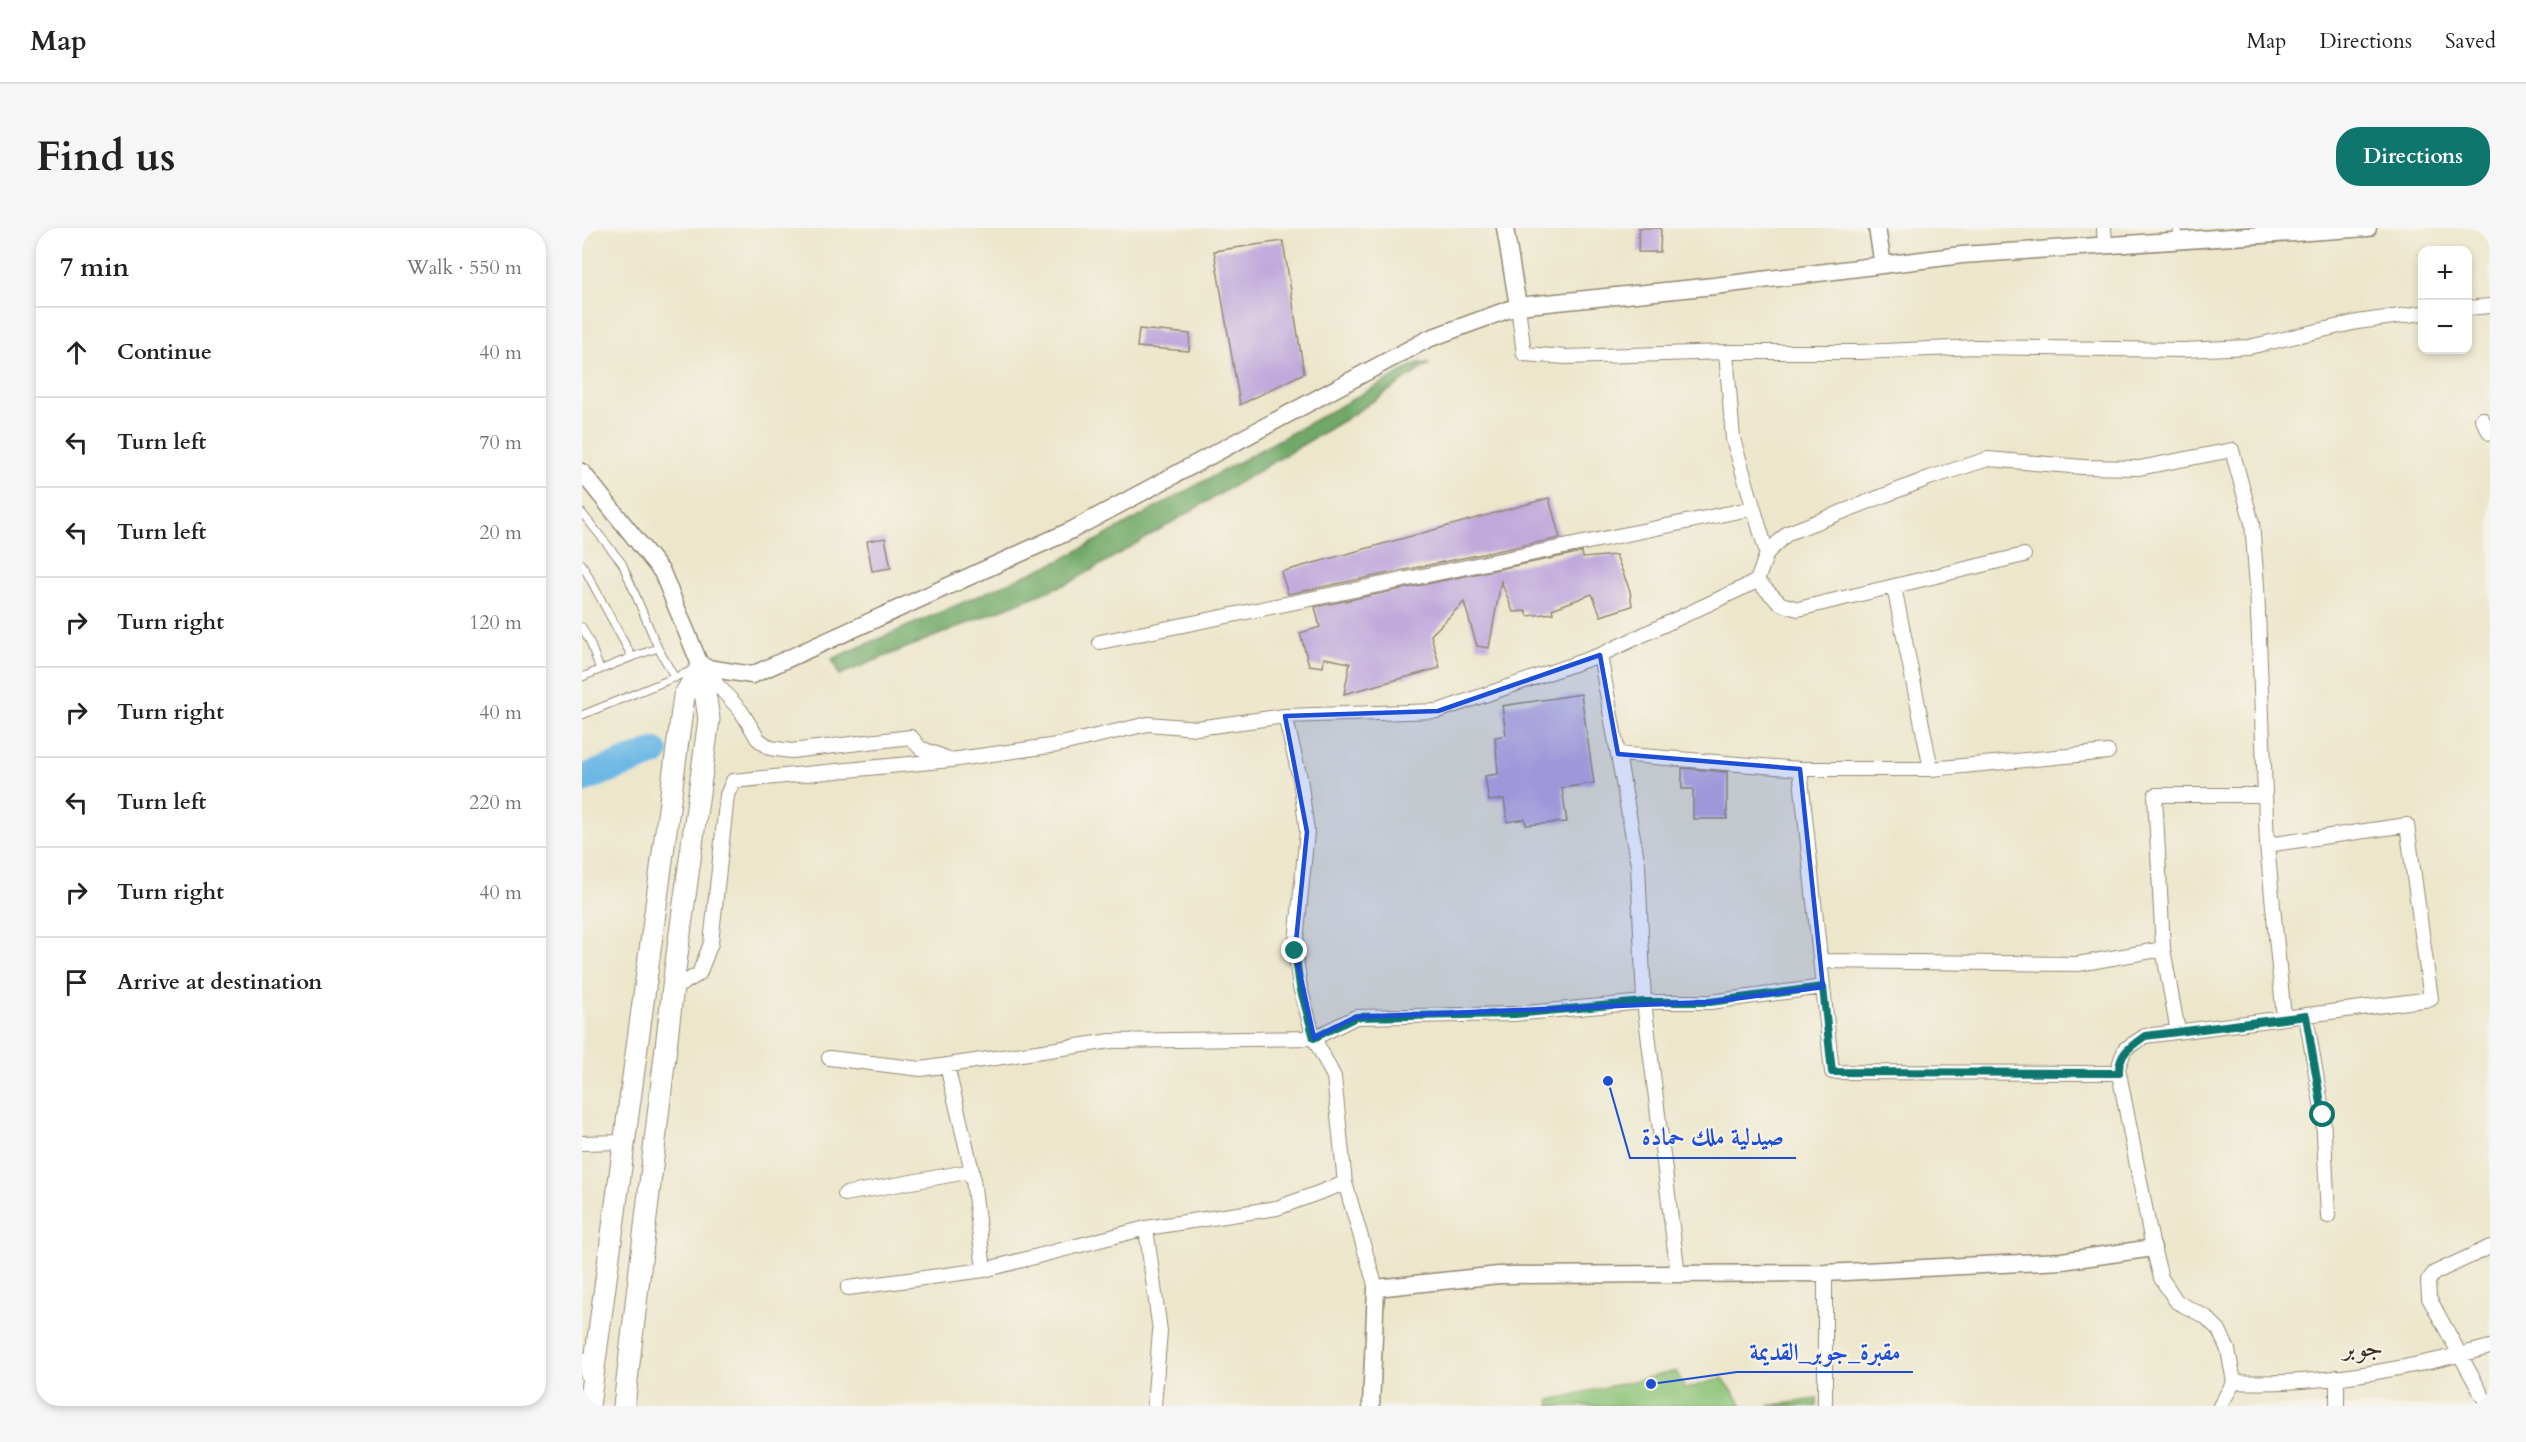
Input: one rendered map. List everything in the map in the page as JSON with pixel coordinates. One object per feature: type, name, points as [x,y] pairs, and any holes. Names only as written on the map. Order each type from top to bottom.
[{"type":"main road","points":[[624,1406],[671,999],[709,719],[701,667]]},
{"type":"main road","points":[[591,1396],[684,696],[701,667]]},
{"type":"main road","points":[[643,1005],[671,999]]},
{"type":"street","points":[[1505,228],[1524,354],[1566,357],[1726,352],[1860,352],[1976,346],[2105,350],[2249,347],[2357,322],[2418,314]]},
{"type":"street","points":[[1877,228],[1883,265]]},
{"type":"street","points":[[2104,228],[2105,246]]},
{"type":"street","points":[[701,667],[752,675],[1072,530],[1428,339],[1518,306],[1714,286],[1962,255],[2105,246],[2177,235],[2368,228]]},
{"type":"street","points":[[2472,308],[2490,306]]},
{"type":"street","points":[[1726,352],[1733,440],[1767,553]]},
{"type":"street","points":[[2482,419],[2490,433]]},
{"type":"street","points":[[671,999],[699,974],[711,942],[727,795],[733,781],[951,760],[1057,745],[1148,724],[1197,728],[1285,717],[1438,711],[1600,655],[1757,581],[1767,553],[1788,532],[1929,478],[1988,459],[2083,467],[2139,468],[2232,450],[2252,523],[2267,845],[2284,1018]]},
{"type":"street","points":[[582,472],[662,572],[701,667],[741,711],[758,739],[770,748],[791,752],[911,737],[920,748],[951,760]]},
{"type":"street","points":[[1100,642],[1754,508]]},
{"type":"street","points":[[1757,581],[1781,604],[1798,609],[2024,555]]},
{"type":"street","points":[[1894,587],[1931,769]]},
{"type":"street","points":[[1600,655],[1638,866],[1644,1002],[1678,1275]]},
{"type":"street","points":[[1285,717],[1300,778],[1307,832],[1295,951],[1300,987],[1314,1038],[1334,1077],[1345,1183],[1376,1288],[1371,1406]]},
{"type":"street","points":[[1618,754],[1800,769],[1931,769],[2108,752]]},
{"type":"street","points":[[1800,769],[1832,1072],[2119,1073]]},
{"type":"street","points":[[2178,1032],[2163,950],[2155,795],[2265,795]]},
{"type":"street","points":[[2220,1406],[2234,1382],[2228,1350],[2219,1330],[2206,1317],[2177,1302],[2161,1278],[2153,1248],[2118,1068],[2126,1049],[2145,1036],[2431,999],[2407,825],[2267,845]]},
{"type":"street","points":[[1821,961],[2078,964],[2163,950]]},
{"type":"street","points":[[829,1058],[921,1069],[1111,1041],[1314,1038],[1356,1017],[1515,1014],[1644,1002],[1710,1002],[1823,987]]},
{"type":"street","points":[[2306,1016],[2323,1115],[2328,1216]]},
{"type":"street","points":[[947,1066],[972,1171],[984,1270]]},
{"type":"street","points":[[582,1143],[624,1142]]},
{"type":"street","points":[[845,1194],[972,1171]]},
{"type":"street","points":[[848,1288],[984,1270],[1146,1228],[1276,1208],[1345,1183]]},
{"type":"street","points":[[1146,1228],[1160,1331],[1154,1406]]},
{"type":"street","points":[[2488,1406],[2429,1298],[2428,1281],[2434,1273],[2490,1247]]},
{"type":"street","points":[[1376,1288],[1499,1275],[1825,1273],[2062,1261],[2153,1248]]},
{"type":"street","points":[[1825,1273],[1825,1406]]},
{"type":"street","points":[[2234,1382],[2268,1384],[2337,1377],[2459,1355],[2490,1347]]},
{"type":"street","points":[[582,1359],[591,1396]]},
{"type":"street","points":[[2337,1377],[2337,1406]]},
{"type":"lane","points":[[582,513],[622,563],[658,648],[675,678]]},
{"type":"lane","points":[[582,564],[632,657]]},
{"type":"lane","points":[[582,627],[600,670]]},
{"type":"lane","points":[[582,677],[658,648]]},
{"type":"lane","points":[[582,715],[701,667]]},
{"type":"highlighted area","points":[[1600,655],[1618,754],[1800,769],[1823,987],[1710,1002],[1356,1017],[1314,1038],[1295,951],[1307,832],[1285,716],[1438,711]]},
{"type":"green space","points":[[1418,363],[1429,364],[1346,419],[1073,581],[839,675],[832,659],[1061,560]]},
{"type":"green space","points":[[1676,1371],[1685,1389],[1723,1378],[1743,1406],[1549,1406],[1550,1400]]},
{"type":"green space","points":[[1817,1399],[1817,1406],[1767,1406]]},
{"type":"building","points":[[1639,228],[1661,228],[1660,252],[1638,252]]},
{"type":"building","points":[[1283,241],[1304,373],[1240,405],[1214,251]]},
{"type":"building","points":[[1139,329],[1190,334],[1189,351],[1137,347]]},
{"type":"building","points":[[1549,498],[1560,538],[1288,594],[1281,572]]},
{"type":"building","points":[[885,538],[891,568],[872,571],[867,541]]},
{"type":"building","points":[[1582,552],[1583,558],[1616,555],[1630,591],[1632,606],[1601,616],[1592,594],[1552,609],[1553,613],[1528,616],[1526,611],[1513,612],[1501,581],[1489,648],[1477,646],[1464,602],[1431,635],[1440,668],[1344,694],[1350,663],[1324,658],[1323,667],[1309,665],[1300,633],[1320,627],[1315,607]]},
{"type":"building","points":[[1581,694],[1594,783],[1562,788],[1567,822],[1526,825],[1525,819],[1507,822],[1504,799],[1489,801],[1485,776],[1498,774],[1495,737],[1506,735],[1502,706]]},
{"type":"building","points":[[1682,768],[1727,772],[1727,819],[1693,819],[1693,789],[1682,789]]},
{"type":"waterway","points":[[582,779],[655,752]]},
{"type":"place","name":"صيدلية ملك حمادة","points":[[1608,1081]]},
{"type":"place","name":"مقبرة_جوبر_القديمة","points":[[1651,1384]]},
{"type":"district","name":"جوبر","points":[[2363,1347]]},
{"type":"route","points":[[1295,951],[1300,987],[1314,1038],[1356,1017],[1515,1014],[1644,1002],[1710,1002],[1823,987],[1832,1072],[2119,1073],[2118,1068],[2126,1049],[2145,1036],[2306,1016],[2323,1115]]}]
